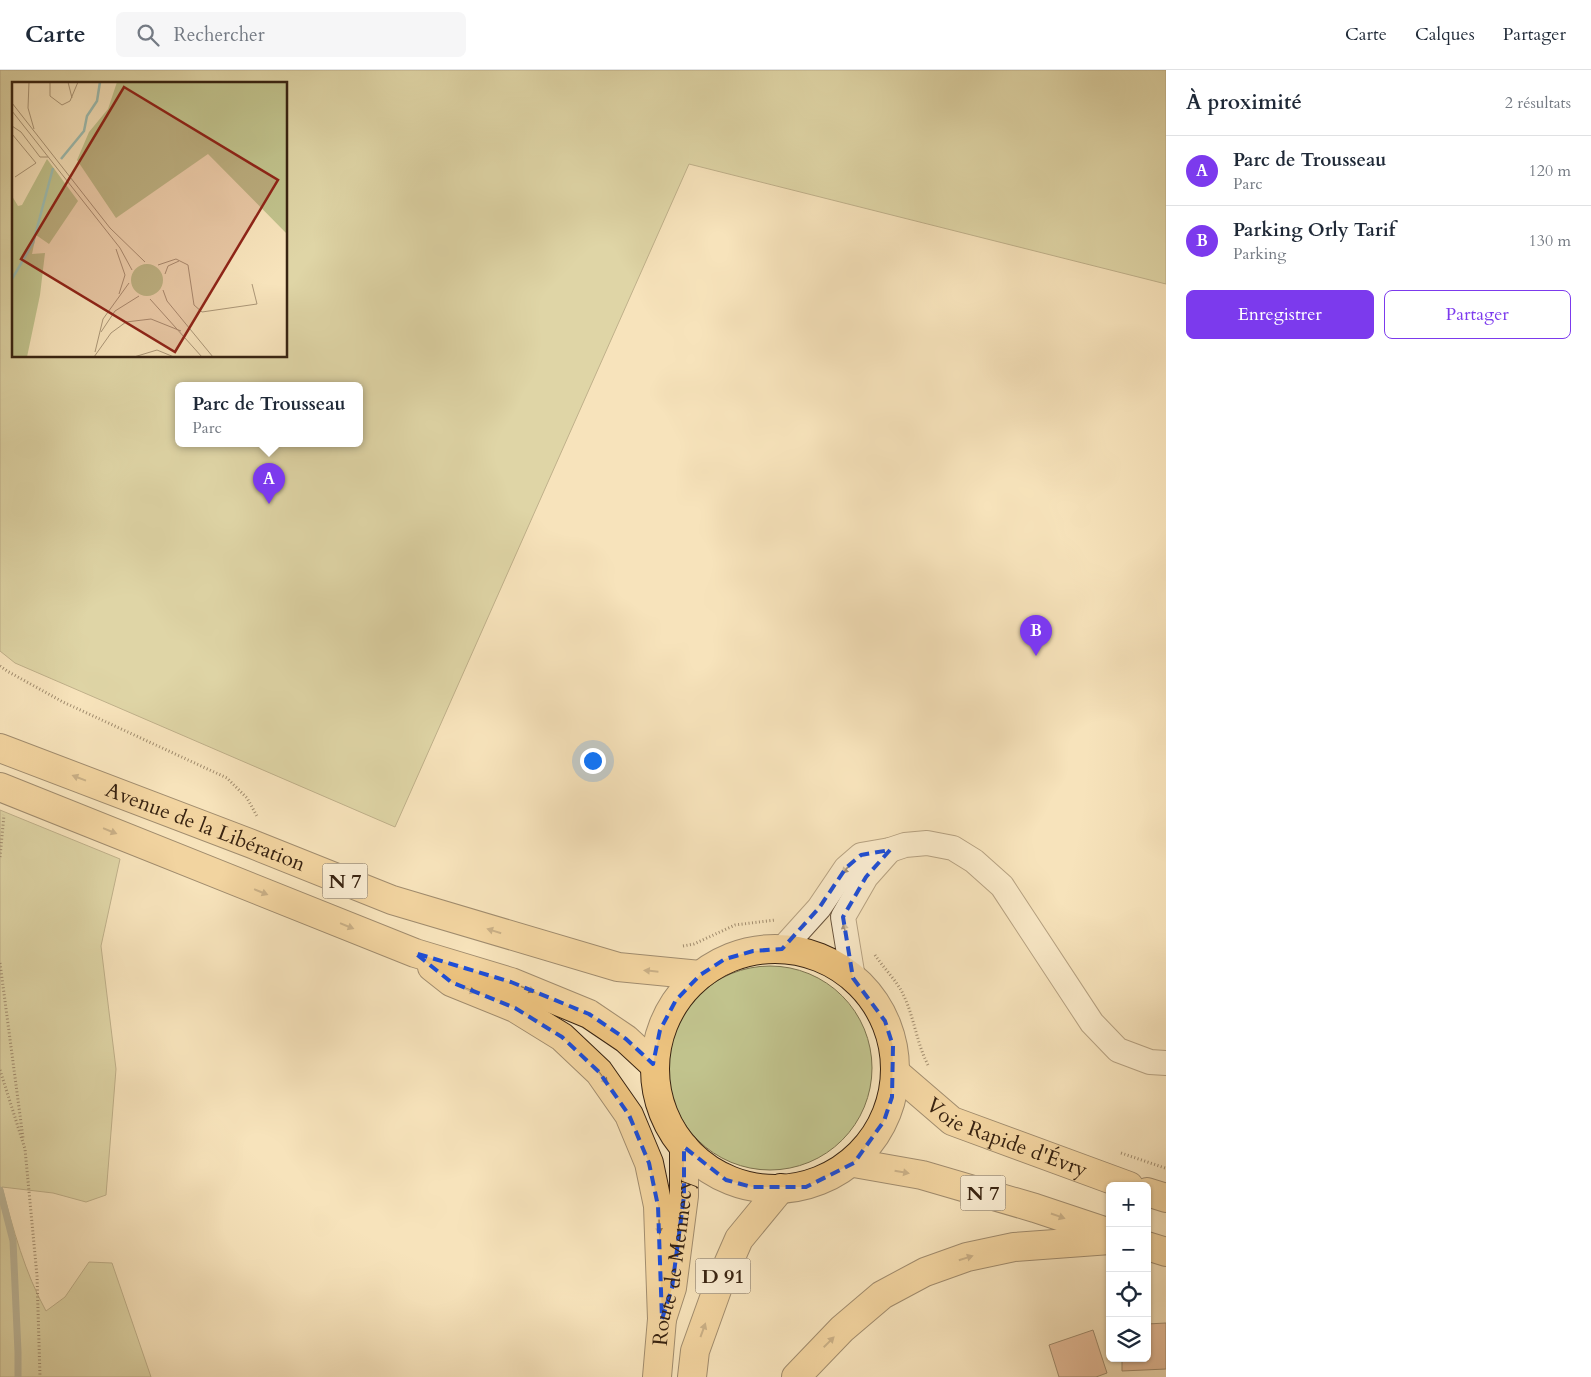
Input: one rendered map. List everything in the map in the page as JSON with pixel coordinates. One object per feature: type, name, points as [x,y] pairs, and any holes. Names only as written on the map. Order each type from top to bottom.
[{"type":"main road","name":"Avenue de la Libération","points":[[0,748],[263,848],[392,900],[618,967],[700,974]]},
{"type":"main road","name":"Avenue de la Libération","points":[[6,790],[415,953],[511,982],[589,1014],[626,1039],[653,1064]]},
{"type":"main road","points":[[782,949],[820,958],[853,978],[871,997],[885,1020],[893,1046],[895,1072],[892,1097],[884,1121],[871,1143],[854,1163],[831,1176],[806,1186],[781,1188],[752,1187],[726,1180],[704,1166],[684,1147],[668,1123],[658,1096],[653,1064],[660,1030],[676,1000],[700,974],[725,960],[753,951],[782,949]]},
{"type":"main road","points":[[415,953],[451,982],[515,1008],[562,1038],[599,1072],[629,1115],[649,1163],[658,1206],[662,1319]]},
{"type":"main road","name":"Voie Rapide d'Évry","points":[[895,1072],[952,1120],[1118,1182]]},
{"type":"main road","name":"Route de Mennecy","points":[[657,1377],[662,1319],[672,1288],[684,1196],[684,1147]]},
{"type":"main road","name":"N 7","points":[[854,1163],[922,1175],[1035,1208],[1106,1232]]},
{"type":"main road","name":"Route de Mennecy","points":[[692,1377],[695,1351],[718,1287],[739,1239],[781,1188]]},
{"type":"main road","points":[[1151,1193],[1166,1198]]},
{"type":"main road","points":[[796,1377],[842,1329],[882,1295],[925,1272],[967,1257],[1014,1247],[1106,1240]]},
{"type":"main road","points":[[1151,1247],[1166,1252]]},
{"type":"street","points":[[782,949],[819,908],[846,868],[861,856],[905,845],[927,843],[953,848],[974,861],[1002,886],[1092,1023],[1118,1050],[1150,1062],[1166,1063]]},
{"type":"street","points":[[853,978],[842,917],[866,877],[890,850]]},
{"type":"path","points":[[0,666],[63,702],[227,778],[247,798],[263,827],[263,848]]},
{"type":"path","points":[[0,857],[6,790]]},
{"type":"path","points":[[678,948],[694,944],[735,925],[780,918]]},
{"type":"path","points":[[873,954],[902,992],[917,1031],[922,1053],[930,1068]]},
{"type":"path","points":[[0,963],[25,1149],[37,1276],[40,1377]]},
{"type":"path","points":[[0,1070],[25,1149]]},
{"type":"path","points":[[1112,1150],[1166,1169]]},
{"type":"highlighted area","points":[[890,850],[866,877],[843,917],[853,978],[885,1021],[893,1046],[892,1097],[884,1121],[854,1163],[806,1187],[752,1187],[726,1180],[684,1147],[684,1196],[672,1288],[662,1319],[658,1206],[649,1163],[629,1115],[599,1072],[562,1037],[515,1008],[451,982],[415,953],[511,982],[589,1014],[626,1039],[653,1064],[660,1030],[676,1000],[700,975],[725,959],[753,951],[782,949],[819,908],[846,868],[861,855]]},
{"type":"green space","points":[[0,70],[1166,70],[1166,284],[689,164],[395,827],[15,663],[0,651]]},
{"type":"green space","points":[[0,810],[120,859],[101,946],[116,1069],[106,1195],[86,1202],[53,1193],[2,1187],[15,1235],[26,1266],[46,1311],[65,1297],[89,1262],[112,1263],[151,1377],[0,1377]]},
{"type":"green space","points":[[770,966],[790,968],[818,978],[835,989],[849,1003],[864,1029],[870,1048],[872,1068],[870,1088],[860,1116],[849,1133],[835,1147],[809,1162],[790,1168],[770,1170],[750,1168],[722,1158],[705,1147],[691,1133],[676,1107],[670,1088],[668,1068],[670,1048],[680,1020],[691,1003],[705,989],[731,974],[750,968]]},
{"type":"building","points":[[1166,1323],[1166,1369],[1122,1371],[1122,1362],[1151,1362],[1151,1324]]},
{"type":"building","points":[[1093,1330],[1107,1373],[1096,1377],[1059,1377],[1049,1345]]},
{"type":"waterway","points":[[0,1190],[13,1241],[18,1377]]},
{"type":"place","name":"Parc de Trousseau","points":[[269,504]]},
{"type":"place","name":"Parking Orly Tarif","points":[[1036,656]]}]
